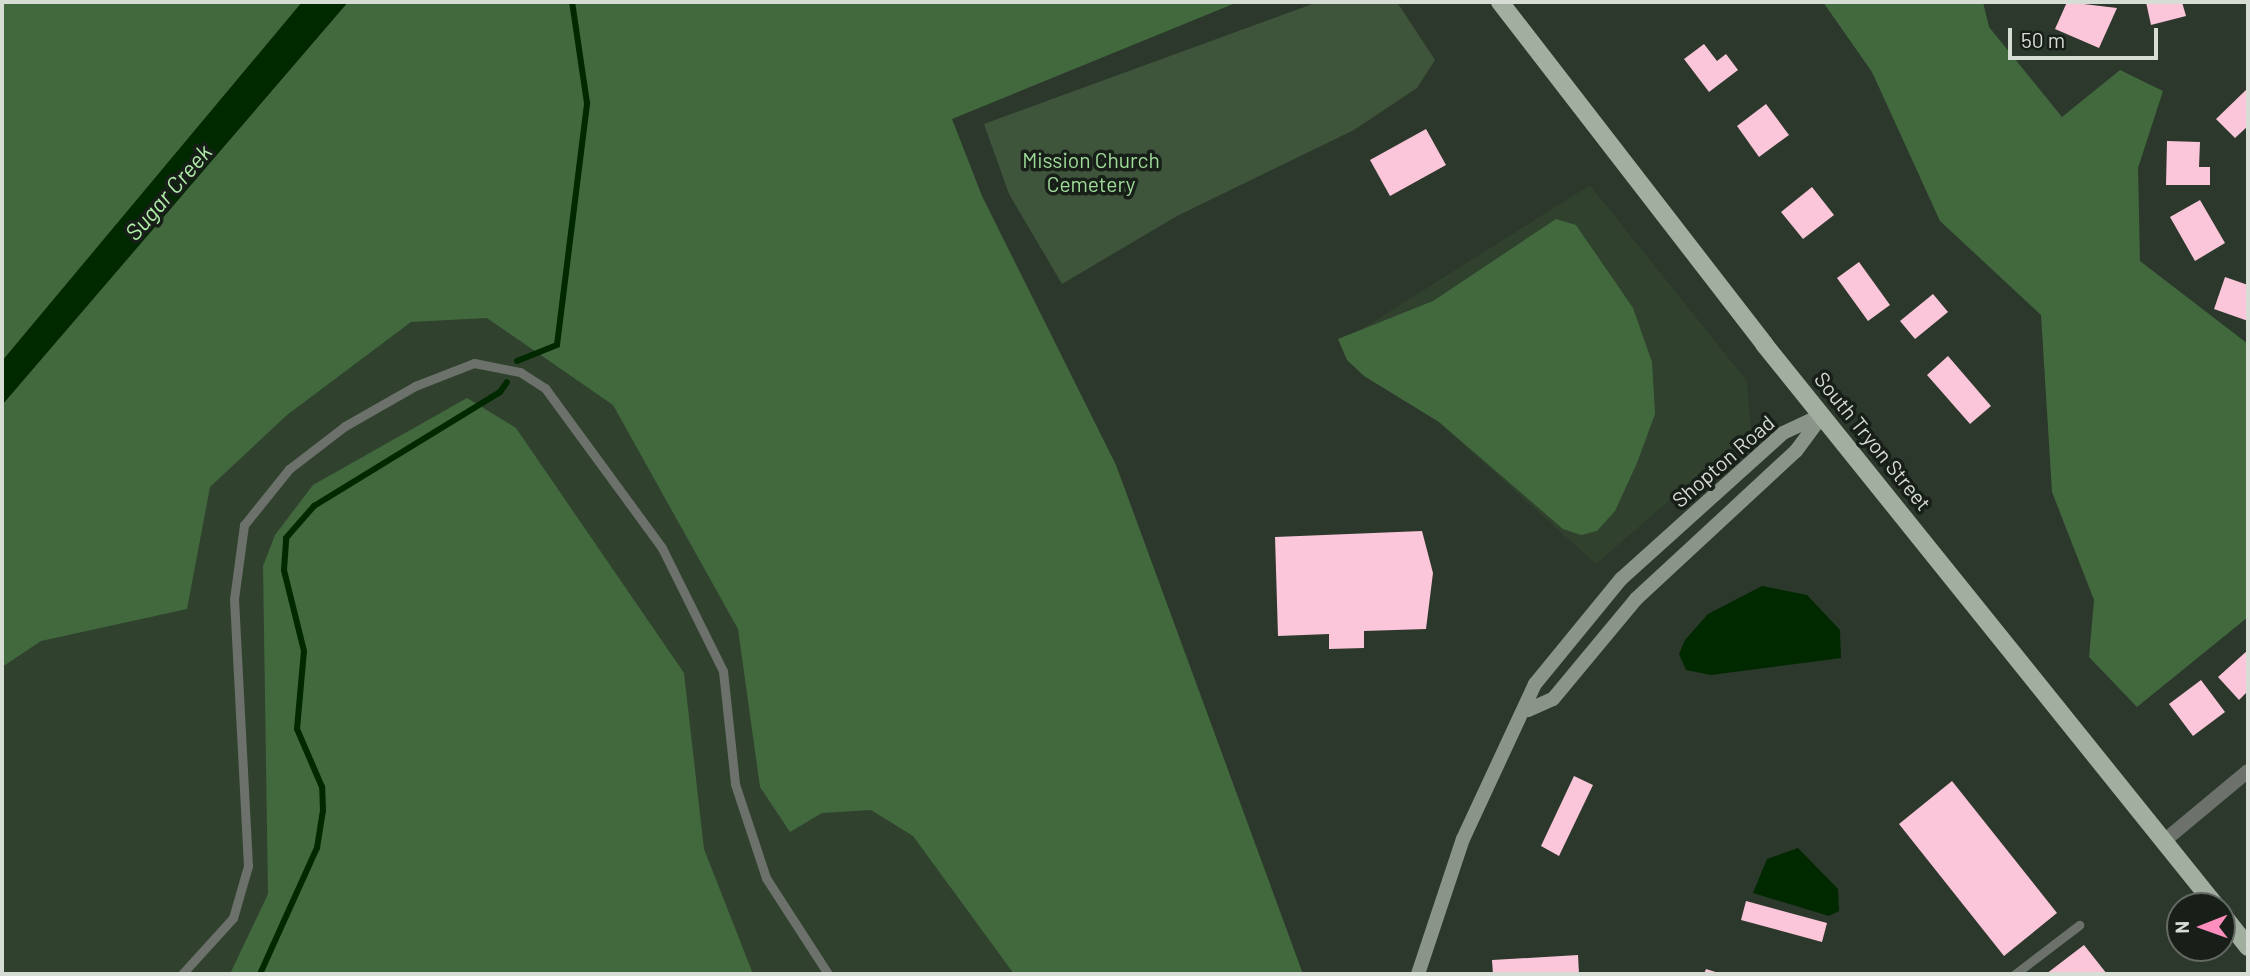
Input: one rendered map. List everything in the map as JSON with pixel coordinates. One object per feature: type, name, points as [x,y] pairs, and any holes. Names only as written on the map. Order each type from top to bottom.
[{"type":"main road","name":"South Tryon Street","points":[[1500,2],[1822,415],[2205,892]]},
{"type":"main road","points":[[2236,932],[2248,947]]},
{"type":"street","name":"Shopton Road","points":[[1418,974],[1463,839],[1528,710],[1535,684],[1621,579],[1783,433],[1822,415]]},
{"type":"street","name":"Shopton Road","points":[[1528,710],[1553,699],[1636,599],[1796,451],[1822,415]]},
{"type":"street","points":[[2164,841],[2248,771]]},
{"type":"lane","points":[[182,974],[233,918],[248,866],[234,599],[244,525],[289,469],[345,426],[415,386],[474,363],[520,372],[545,387],[662,548],[723,671],[735,784],[766,878],[828,974]]},
{"type":"lane","points":[[2015,974],[2079,925]]},
{"type":"shaded area","points":[[2,2],[334,2],[2,382]]},
{"type":"shaded area","points":[[337,2],[839,2],[1276,974],[2,974],[2,385]]},
{"type":"shaded area","points":[[348,2],[1238,2],[952,119],[982,196],[1116,465],[1303,974],[1014,974],[913,836],[871,810],[822,813],[790,832],[760,787],[738,629],[613,405],[487,318],[411,322],[287,415],[210,487],[187,609],[41,641],[2,667],[2,405]]},
{"type":"shaded area","points":[[1823,2],[1983,2],[1989,27],[2062,117],[2120,70],[2163,91],[2138,168],[2140,261],[2248,344],[2248,617],[2137,707],[2089,657],[2094,600],[2052,492],[2041,315],[1940,221],[1872,72]]},
{"type":"shaded area","points":[[1590,185],[1747,381],[1751,430],[1596,564],[1346,339]]},
{"type":"shaded area","points":[[1556,219],[1576,225],[1633,308],[1652,362],[1655,414],[1637,463],[1615,511],[1597,531],[1581,535],[1563,529],[1439,422],[1364,376],[1347,360],[1338,339],[1433,301]]},
{"type":"shaded area","points":[[467,398],[516,428],[684,673],[704,849],[753,974],[230,974],[268,894],[263,566],[275,535],[313,485]]},
{"type":"green space","name":"Mission Church Cemetery","points":[[1318,2],[1397,2],[1435,60],[1417,88],[1354,130],[1177,216],[1062,284],[1009,194],[984,124]]},
{"type":"water","name":"Sugar Creek","points":[[302,2],[348,2],[2,405],[2,361]]},
{"type":"water","points":[[1762,586],[1807,595],[1840,630],[1841,658],[1711,675],[1686,670],[1679,654],[1685,640],[1708,614]]},
{"type":"water","points":[[1798,848],[1838,889],[1839,911],[1829,916],[1753,893],[1767,859]]},
{"type":"building","points":[[2067,2],[2117,8],[2099,48],[2055,29]]},
{"type":"building","points":[[2146,2],[2182,2],[2186,16],[2151,25]]},
{"type":"building","points":[[1704,44],[1717,61],[1726,54],[1738,70],[1709,92],[1684,59]]},
{"type":"building","points":[[2248,88],[2248,126],[2235,138],[2216,119]]},
{"type":"building","points":[[1766,104],[1789,135],[1759,157],[1737,126]]},
{"type":"building","points":[[1426,129],[1446,165],[1390,196],[1370,160]]},
{"type":"building","points":[[2167,141],[2200,142],[2199,167],[2210,167],[2210,185],[2166,185]]},
{"type":"building","points":[[1812,187],[1834,215],[1803,239],[1781,212]]},
{"type":"building","points":[[2200,200],[2225,243],[2195,261],[2170,217]]},
{"type":"building","points":[[1859,262],[1890,305],[1868,321],[1837,278]]},
{"type":"building","points":[[2225,277],[2248,285],[2248,321],[2214,309]]},
{"type":"building","points":[[1933,294],[1948,312],[1915,339],[1900,321]]},
{"type":"building","points":[[1948,356],[1991,406],[1970,424],[1927,375]]},
{"type":"building","points":[[1422,531],[1433,573],[1426,629],[1364,631],[1364,648],[1329,649],[1329,634],[1278,636],[1275,537]]},
{"type":"building","points":[[2248,650],[2248,691],[2239,700],[2218,677]]},
{"type":"building","points":[[2201,680],[2225,712],[2193,736],[2169,704]]},
{"type":"building","points":[[1574,776],[1593,785],[1559,856],[1541,846]]},
{"type":"building","points":[[1952,781],[2057,913],[2004,956],[1899,824]]},
{"type":"building","points":[[1746,901],[1827,923],[1822,942],[1741,920]]},
{"type":"building","points":[[2084,945],[2107,974],[2046,974]]},
{"type":"building","points":[[1578,955],[1579,974],[1493,974],[1492,960]]},
{"type":"building","points":[[1706,969],[1722,974],[1704,974]]},
{"type":"waterway","points":[[517,361],[557,345],[587,103],[572,2]]},
{"type":"waterway","points":[[260,974],[317,848],[323,811],[322,787],[297,729],[304,651],[284,570],[286,538],[314,506],[500,392],[507,382]]}]
